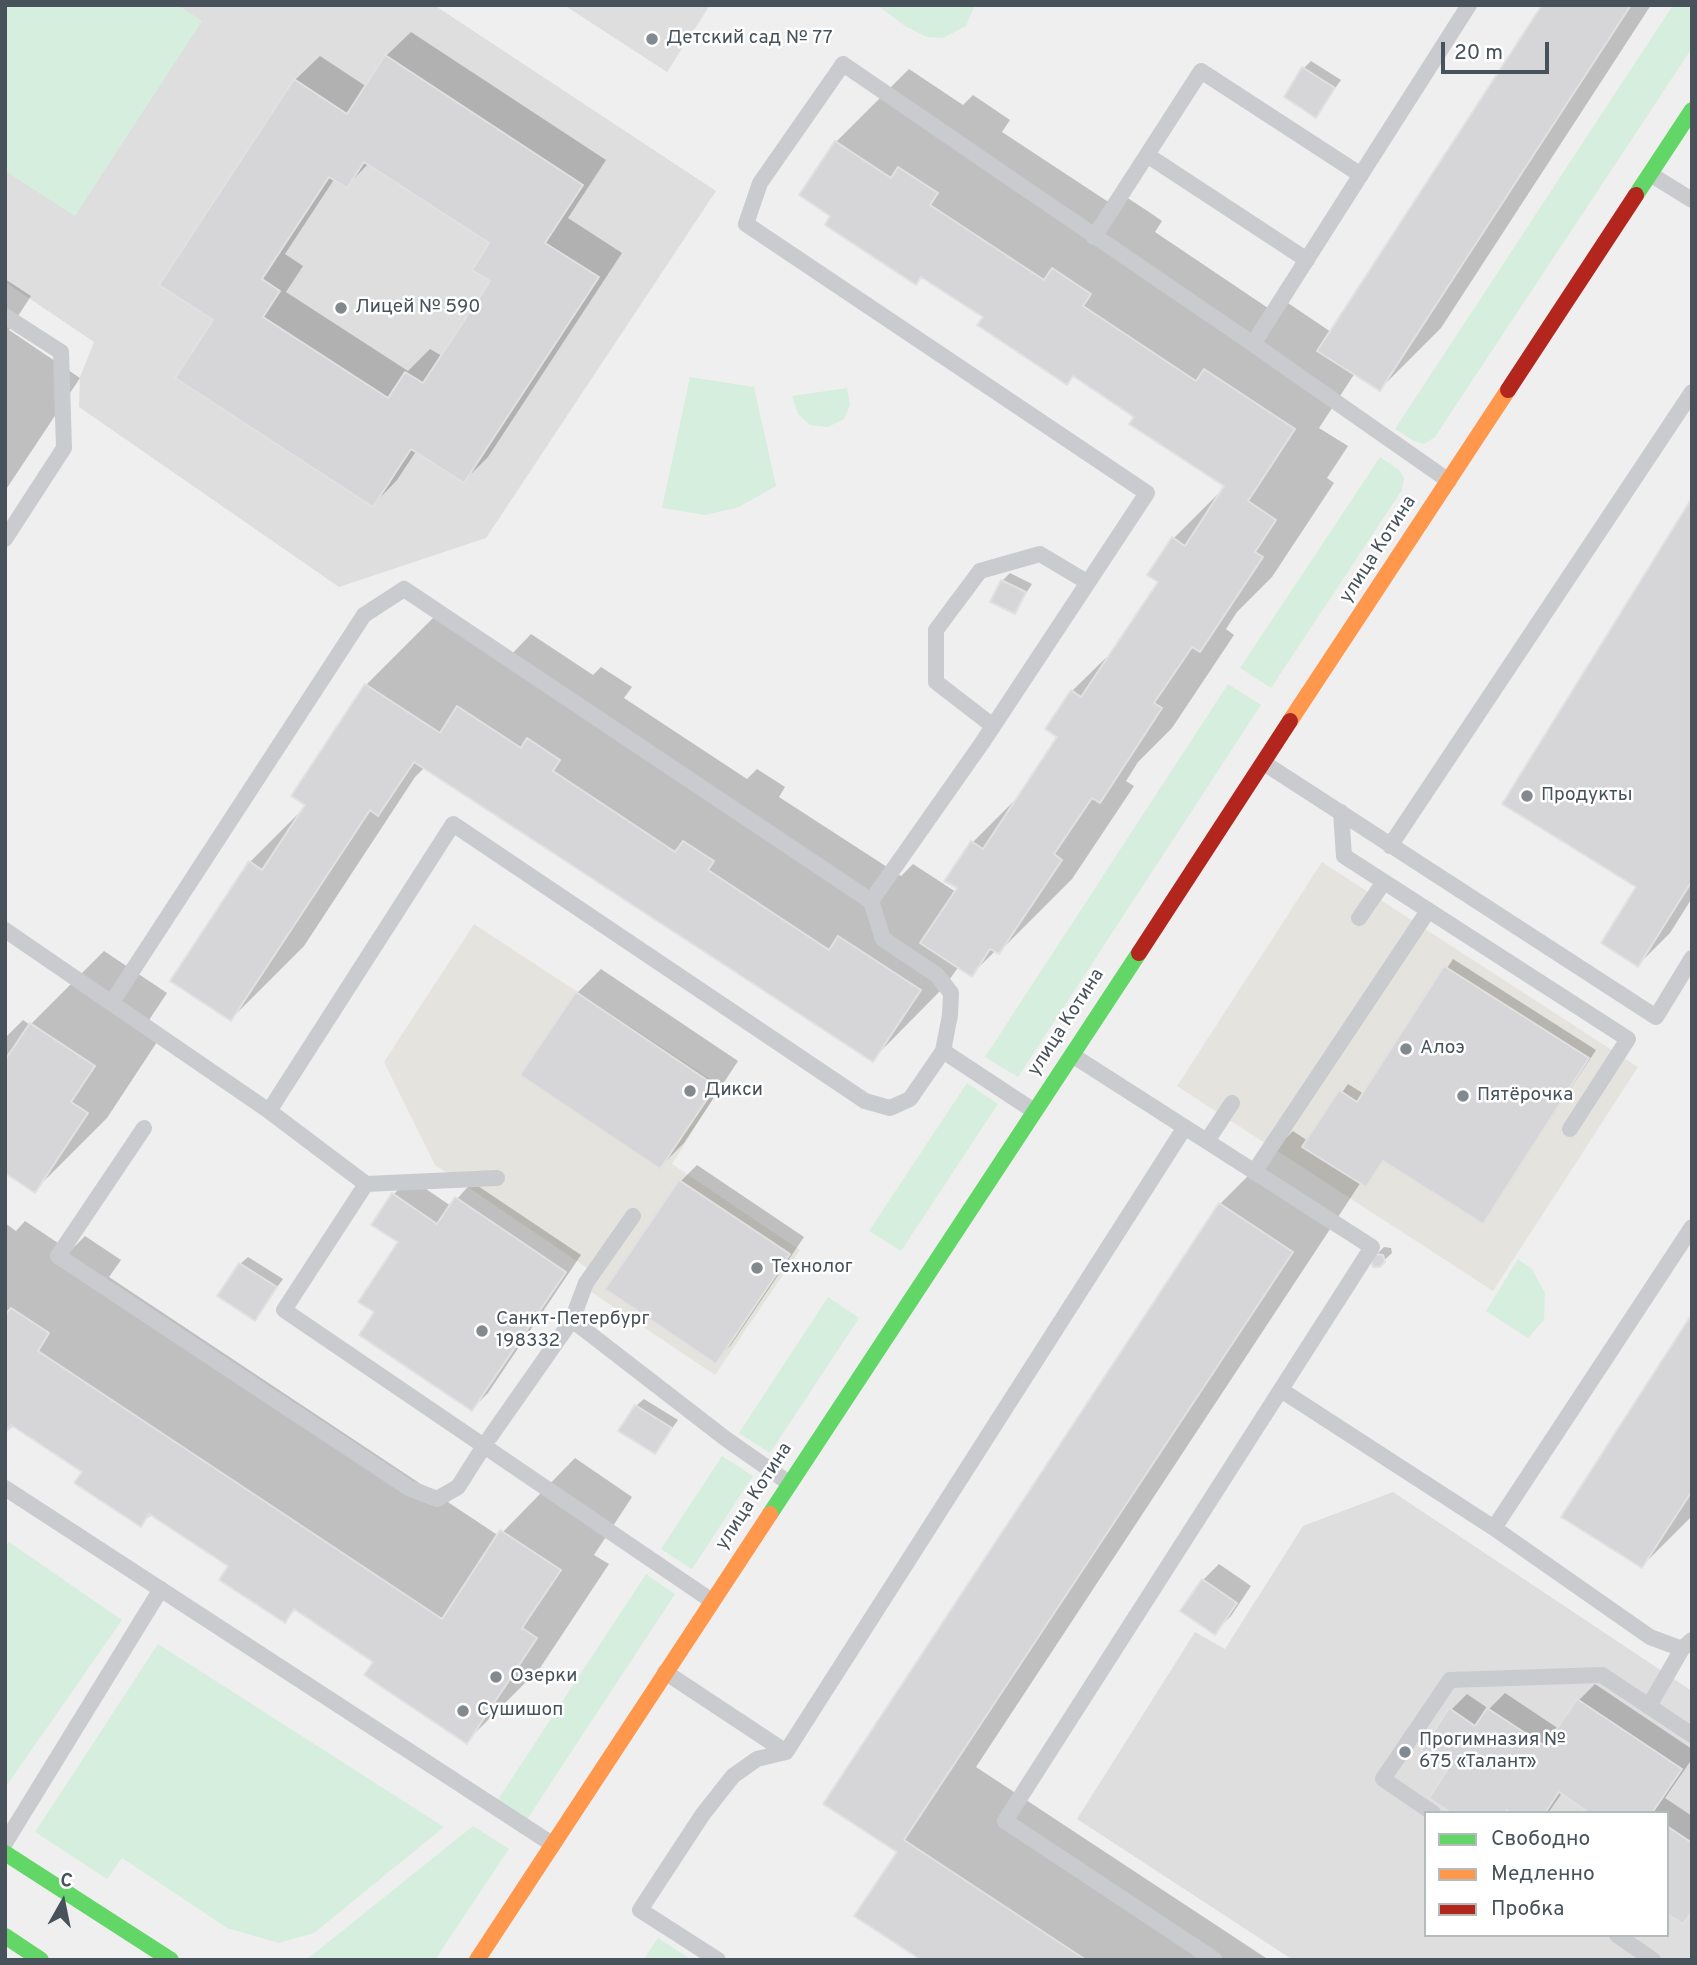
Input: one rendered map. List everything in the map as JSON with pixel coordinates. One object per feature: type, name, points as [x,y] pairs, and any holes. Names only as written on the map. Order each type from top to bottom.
[{"type":"street","name":"улица Котина","points":[[477,1960],[1692,110]]},
{"type":"street","points":[[5,1853],[171,1960]]},
{"type":"street","points":[[5,1936],[41,1960]]},
{"type":"lane","points":[[1253,344],[1469,5]]},
{"type":"lane","points":[[871,901],[993,726],[1147,493],[746,224],[761,183],[843,64],[1253,344],[1449,482]]},
{"type":"lane","points":[[1094,237],[1201,71],[1361,175]]},
{"type":"lane","points":[[1147,155],[1307,260]]},
{"type":"lane","points":[[1650,174],[1692,200]]},
{"type":"lane","points":[[5,316],[61,352],[64,447],[5,539]]},
{"type":"lane","points":[[1390,846],[1692,392]]},
{"type":"lane","points":[[993,726],[936,682],[936,630],[980,571],[1040,554],[1087,582]]},
{"type":"lane","points":[[112,1002],[364,615],[404,590],[871,901],[883,939],[937,975],[951,993],[943,1051],[910,1099],[890,1108],[865,1101],[453,824],[270,1111]]},
{"type":"lane","points":[[1264,763],[1656,1017],[1692,958]]},
{"type":"lane","points":[[1341,812],[1345,856],[1628,1039],[1570,1129]]},
{"type":"lane","points":[[1359,918],[1384,882]]},
{"type":"lane","points":[[1254,1171],[1428,911]]},
{"type":"lane","points":[[5,930],[270,1111],[366,1184],[497,1178]]},
{"type":"lane","points":[[943,1051],[1034,1111]]},
{"type":"lane","points":[[1072,1055],[1372,1247],[1005,1821],[1215,1960]]},
{"type":"lane","points":[[1207,1141],[1232,1103]]},
{"type":"lane","points":[[718,1960],[640,1910],[703,1814],[733,1776],[757,1759],[786,1752],[1185,1127]]},
{"type":"lane","points":[[144,1128],[58,1256],[409,1488],[437,1499],[458,1487],[572,1320],[586,1283],[633,1216]]},
{"type":"lane","points":[[366,1184],[284,1310],[487,1442],[712,1601]]},
{"type":"lane","points":[[1494,1528],[1692,1227]]},
{"type":"lane","points":[[572,1320],[789,1483]]},
{"type":"lane","points":[[1281,1390],[1494,1528],[1650,1637],[1687,1645],[1649,1706]]},
{"type":"lane","points":[[6,1490],[552,1844]]},
{"type":"lane","points":[[5,1843],[161,1589]]},
{"type":"lane","points":[[665,1672],[786,1752]]},
{"type":"lane","points":[[1430,1811],[1383,1779],[1450,1680],[1602,1675],[1692,1735]]},
{"type":"lane","points":[[1620,1937],[1653,1960]]},
{"type":"shaded area","name":"Лицей № 590","points":[[5,5],[434,5],[716,191],[486,538],[339,587],[79,407],[80,377],[94,342],[5,282]]},
{"type":"shaded area","name":"Детский сад № 77","points":[[564,5],[710,5],[667,72]]},
{"type":"shaded area","points":[[1322,862],[1638,1067],[1493,1291],[1177,1086]]},
{"type":"shaded area","points":[[474,924],[721,1086],[672,1164],[800,1250],[715,1375],[587,1289],[596,1274],[435,1165],[384,1062]]},
{"type":"shaded area","name":"Прогимназия № 675 «Талант»","points":[[1393,1492],[1692,1691],[1692,1960],[1293,1960],[1077,1819],[1195,1632],[1225,1649],[1303,1526]]},
{"type":"green space","points":[[5,5],[178,5],[202,21],[75,216],[5,171]]},
{"type":"green space","points":[[877,5],[975,5],[966,26],[943,38],[927,37],[905,26]]},
{"type":"green space","points":[[1673,5],[1692,5],[1692,48],[1435,437],[1424,444],[1414,441],[1395,429]]},
{"type":"green space","points":[[690,377],[754,387],[776,486],[739,507],[705,515],[662,508]]},
{"type":"green space","points":[[847,388],[850,405],[844,419],[828,427],[810,425],[798,414],[792,396]]},
{"type":"green space","points":[[1380,457],[1399,470],[1404,478],[1402,490],[1271,688],[1240,668]]},
{"type":"green space","points":[[1228,684],[1261,705],[1018,1077],[985,1057]]},
{"type":"green space","points":[[967,1083],[998,1104],[901,1251],[869,1231]]},
{"type":"green space","points":[[1518,1259],[1532,1269],[1545,1293],[1544,1320],[1528,1338],[1486,1311]]},
{"type":"green space","points":[[828,1297],[859,1318],[770,1453],[739,1433]]},
{"type":"green space","points":[[722,1456],[753,1476],[692,1569],[661,1549]]},
{"type":"green space","points":[[9,1542],[122,1620],[5,1788],[5,1547]]},
{"type":"green space","points":[[646,1574],[675,1594],[526,1821],[497,1801]]},
{"type":"green space","points":[[158,1644],[444,1827],[314,1933],[279,1943],[227,1928],[122,1858],[107,1879],[35,1832]]},
{"type":"green space","points":[[473,1826],[509,1849],[435,1960],[306,1960]]},
{"type":"green space","points":[[658,1938],[692,1960],[643,1960]]},
{"type":"building","points":[[1542,5],[1631,5],[1380,391],[1317,351]]},
{"type":"building","points":[[385,55],[583,185],[545,243],[599,277],[464,483],[411,449],[373,507],[175,378],[213,320],[159,285],[294,79],[347,114]],"holes":[[[364,162],[489,243],[472,270],[490,281],[423,383],[405,372],[388,398],[263,317],[280,291],[262,279],[329,177],[347,188]]]},
{"type":"building","points":[[1302,67],[1335,88],[1316,118],[1284,97]]},
{"type":"building","points":[[835,141],[891,178],[898,167],[938,193],[930,205],[1044,280],[1052,268],[1091,294],[1083,306],[1196,381],[1204,369],[1295,429],[1248,501],[1276,520],[1255,552],[1263,557],[1200,652],[1192,647],[1154,703],[1162,708],[1100,803],[1092,798],[1054,854],[1062,860],[999,954],[990,949],[972,977],[920,943],[957,888],[944,881],[971,841],[983,849],[1057,737],[1045,729],[1071,690],[1081,697],[1158,582],[1147,575],[1172,537],[1185,546],[1224,486],[1129,424],[1134,417],[1073,376],[1067,385],[977,325],[983,317],[921,277],[916,285],[825,225],[830,216],[799,195]]},
{"type":"building","points":[[1692,498],[1692,881],[1638,967],[1601,943],[1636,887],[1502,804]]},
{"type":"building","points":[[1001,580],[1026,592],[1015,614],[990,602]]},
{"type":"building","points":[[365,684],[440,733],[457,706],[521,748],[527,738],[560,760],[553,771],[675,852],[683,841],[714,861],[708,870],[829,950],[838,936],[921,990],[873,1062],[414,762],[378,816],[370,810],[231,1021],[170,981],[249,861],[262,870],[305,805],[291,796]]},
{"type":"building","name":"Пятёрочка","points":[[1444,966],[1589,1058],[1483,1224],[1383,1161],[1366,1187],[1302,1147],[1339,1090],[1357,1102]]},
{"type":"building","points":[[576,992],[716,1086],[660,1169],[520,1075]]},
{"type":"building","points":[[30,1023],[95,1066],[71,1102],[88,1113],[35,1193],[5,1173],[5,1060]]},
{"type":"building","points":[[679,1180],[790,1254],[716,1364],[605,1289]]},
{"type":"building","points":[[392,1193],[437,1224],[455,1197],[566,1272],[472,1411],[359,1335],[374,1312],[358,1302],[398,1242],[371,1225]]},
{"type":"building","points":[[1219,1203],[1293,1252],[904,1840],[1086,1960],[921,1960],[854,1916],[897,1852],[823,1804]]},
{"type":"building","points":[[1375,1254],[1383,1255],[1385,1262],[1380,1267],[1373,1267],[1371,1260]]},
{"type":"building","points":[[239,1263],[277,1287],[255,1321],[217,1296]]},
{"type":"building","points":[[11,1308],[49,1333],[38,1351],[442,1619],[500,1530],[561,1570],[522,1628],[537,1638],[467,1744],[364,1675],[373,1662],[294,1609],[285,1623],[219,1580],[228,1566],[149,1514],[141,1527],[74,1483],[82,1472],[11,1425],[5,1434],[5,1315]]},
{"type":"building","points":[[1692,1314],[1692,1491],[1642,1568],[1561,1517]]},
{"type":"building","points":[[635,1405],[672,1428],[655,1454],[618,1431]]},
{"type":"building","points":[[1202,1579],[1237,1603],[1215,1635],[1180,1611]]},
{"type":"building","points":[[1577,1699],[1682,1769],[1653,1811],[1586,1811],[1559,1792],[1546,1811],[1448,1811],[1429,1798],[1448,1769],[1421,1751],[1449,1708],[1475,1726],[1487,1708],[1545,1746]]},
{"type":"building","points":[[1669,1827],[1692,1843],[1692,1911],[1683,1924],[1669,1915]]},
{"type":"traffic: fast","points":[[1636,195],[1692,110]]},
{"type":"traffic: fast","points":[[770,1514],[1139,953]]},
{"type":"traffic: fast","points":[[5,1853],[171,1960]]},
{"type":"traffic: fast","points":[[5,1936],[41,1960]]},
{"type":"traffic: slow","points":[[1290,721],[1508,390]]},
{"type":"traffic: slow","points":[[477,1960],[770,1514]]},
{"type":"traffic: jam","points":[[1508,390],[1636,195]]},
{"type":"traffic: jam","points":[[1139,953],[1290,721]]},
{"type":"place","name":"Детский сад № 77","points":[[652,39]]},
{"type":"place","name":"Лицей № 590","points":[[341,308]]},
{"type":"place","name":"Продукты","points":[[1527,796]]},
{"type":"place","name":"Алоэ","points":[[1406,1049]]},
{"type":"place","name":"Дикси","points":[[690,1091]]},
{"type":"place","name":"Пятёрочка","points":[[1463,1096]]},
{"type":"place","name":"Технолог","points":[[757,1268]]},
{"type":"place","name":"Санкт-Петербург 198332","points":[[482,1331]]},
{"type":"place","name":"Озерки","points":[[496,1677]]},
{"type":"place","name":"Сушишоп","points":[[463,1711]]},
{"type":"place","name":"Прогимназия № 675 «Талант»","points":[[1405,1752]]}]
